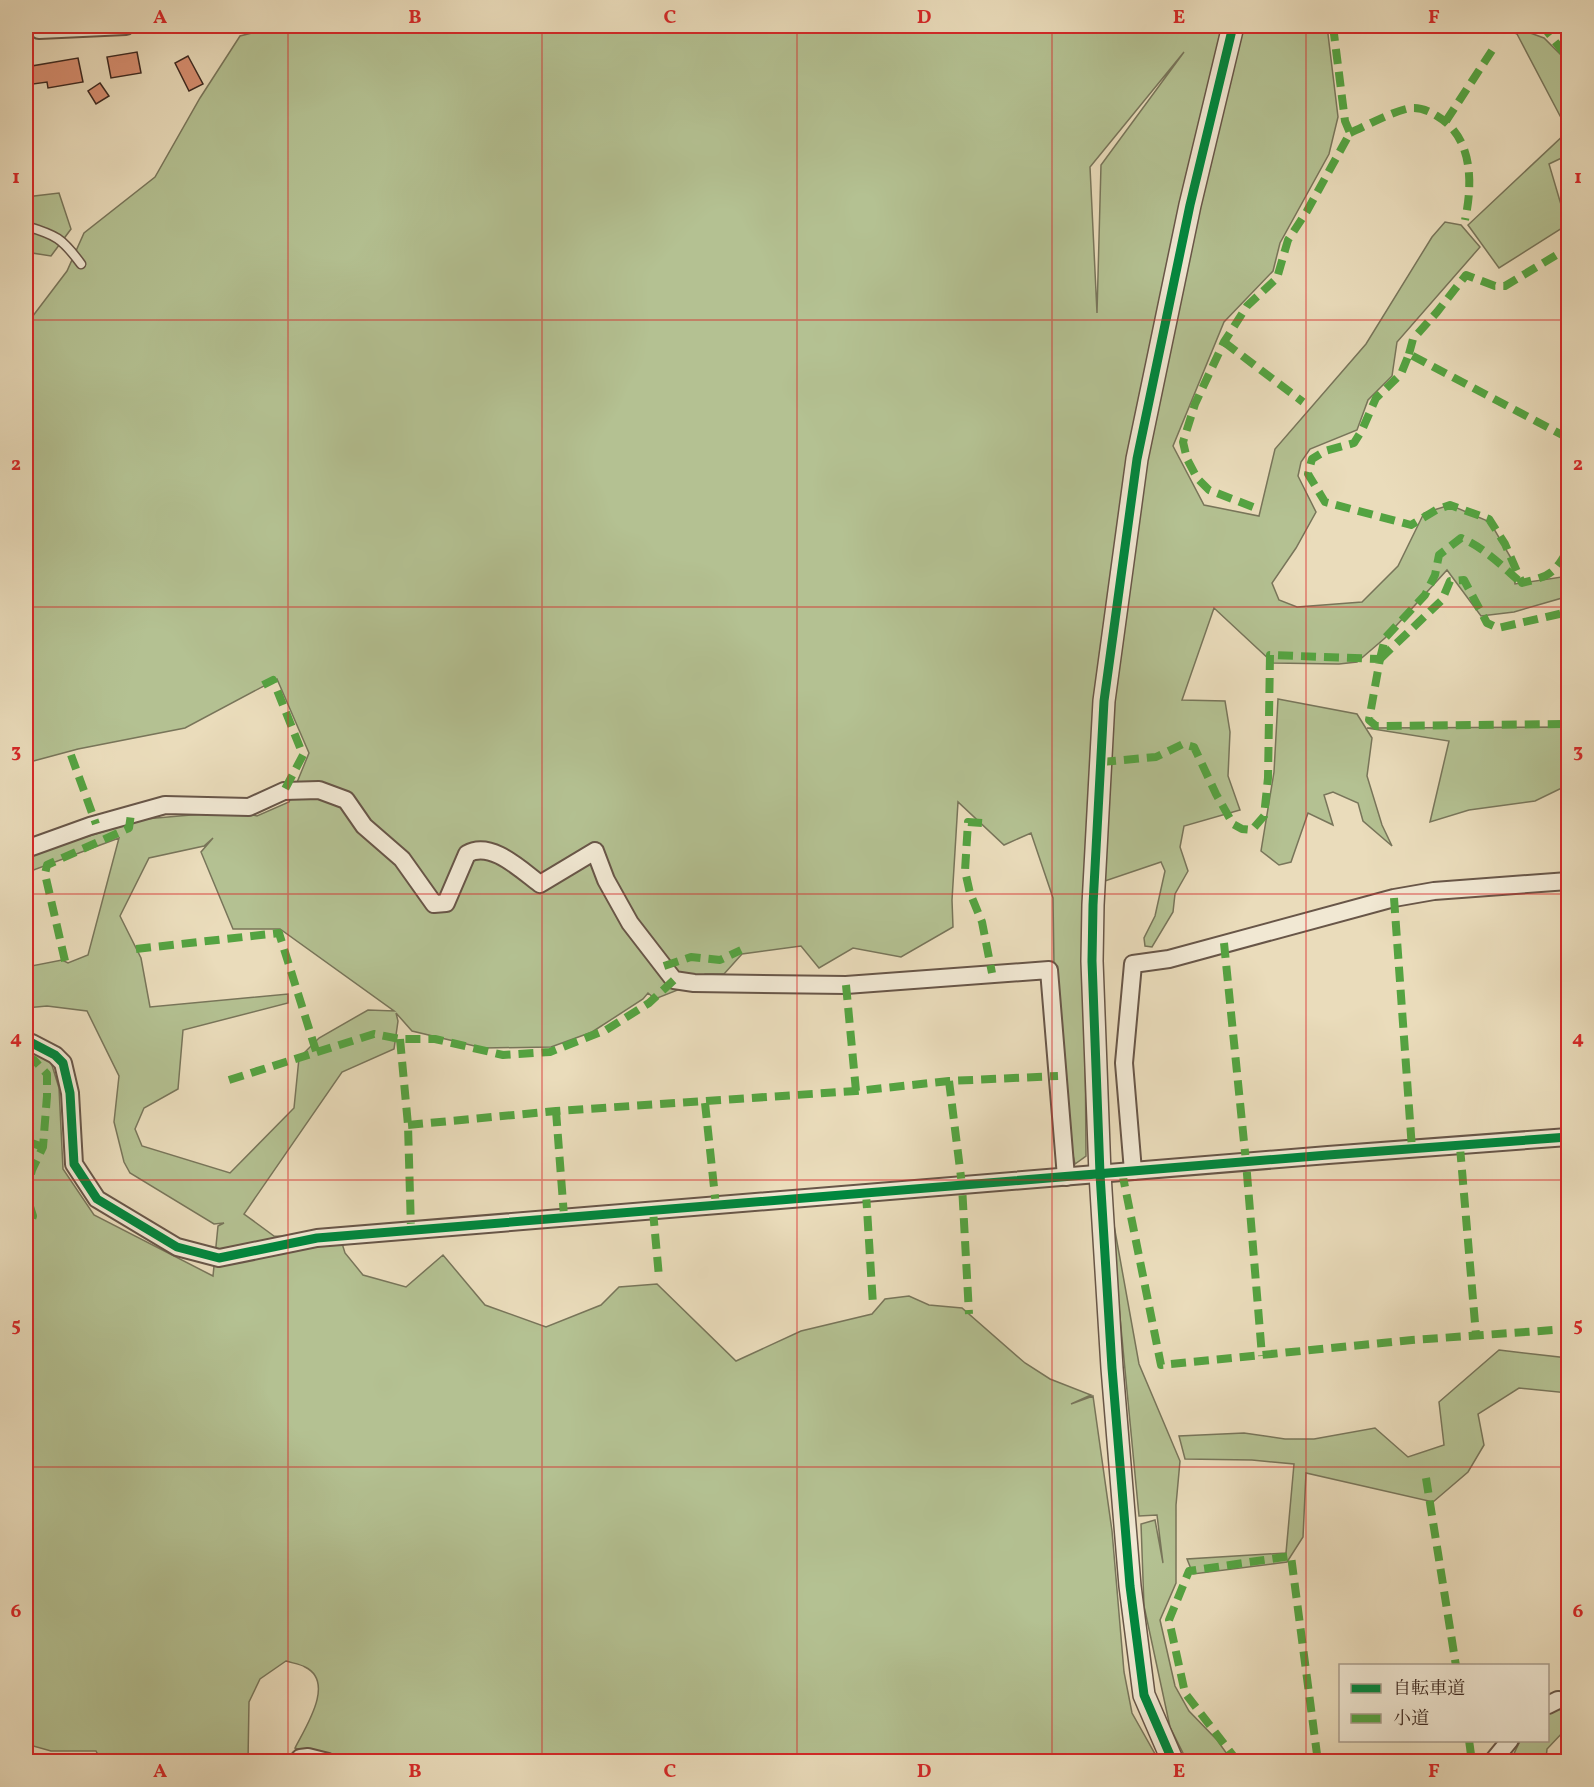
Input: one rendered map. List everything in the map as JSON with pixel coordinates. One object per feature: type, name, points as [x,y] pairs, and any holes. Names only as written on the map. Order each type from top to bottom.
[{"type":"street","points":[[39,33],[126,26]]},
{"type":"street","points":[[1173,1761],[1144,1695],[1130,1586],[1112,1368],[1100,1174],[1092,961],[1101,762],[1110,648],[1137,459],[1190,205],[1233,26]]},
{"type":"street","points":[[26,849],[90,826],[165,805],[249,807],[284,791],[319,790],[346,800],[364,826],[402,859],[434,904],[446,903],[467,854],[474,850],[493,852],[540,884],[595,851],[606,880],[630,922],[674,980],[693,983],[846,985],[1049,970],[1066,1177]]},
{"type":"street","points":[[1133,1171],[1124,1063],[1133,964],[1169,959],[1424,892],[1569,881]]},
{"type":"street","points":[[26,1043],[32,1043],[55,1055],[63,1063],[70,1093],[74,1164],[97,1198],[177,1247],[219,1258],[317,1238],[1569,1137]]},
{"type":"street","points":[[1549,1704],[1558,1700],[1569,1701]]},
{"type":"street","points":[[1492,1761],[1508,1742]]},
{"type":"street","points":[[297,1761],[308,1757],[328,1761]]},
{"type":"lane","points":[[26,226],[59,238],[67,244],[81,264]]},
{"type":"green space","points":[[280,26],[1327,26],[1338,117],[1329,154],[1280,243],[1273,271],[1224,322],[1173,446],[1204,505],[1259,516],[1275,449],[1366,344],[1432,237],[1445,222],[1461,225],[1480,247],[1397,342],[1392,376],[1368,400],[1357,430],[1310,449],[1301,462],[1298,476],[1316,512],[1296,548],[1272,583],[1279,600],[1297,607],[1362,602],[1398,566],[1424,513],[1450,505],[1490,522],[1511,558],[1515,584],[1568,576],[1568,589],[1562,598],[1514,612],[1481,616],[1447,570],[1385,638],[1357,662],[1339,664],[1273,663],[1214,608],[1182,700],[1225,701],[1230,732],[1228,776],[1240,810],[1184,826],[1180,847],[1188,871],[1175,894],[1173,912],[1152,947],[1145,946],[1144,938],[1155,916],[1165,871],[1161,862],[1087,887],[1086,1156],[1075,1164],[1067,1130],[1054,967],[1053,898],[1031,833],[1004,845],[958,802],[952,900],[953,927],[901,957],[853,948],[819,968],[801,946],[742,954],[724,974],[705,974],[703,980],[655,999],[648,993],[643,999],[592,1032],[551,1047],[483,1048],[412,1031],[396,1013],[398,1021],[394,1049],[342,1072],[244,1214],[274,1236],[341,1240],[345,1253],[363,1275],[406,1287],[443,1255],[485,1305],[546,1327],[601,1305],[619,1287],[657,1284],[736,1361],[801,1331],[872,1314],[885,1299],[909,1296],[929,1305],[962,1308],[1025,1363],[1050,1379],[1091,1395],[1071,1404],[1093,1396],[1112,1531],[1124,1672],[1132,1713],[1159,1761],[460,1762],[439,1759],[335,1758],[315,1755],[295,1748],[311,1718],[318,1694],[318,1683],[314,1674],[305,1667],[286,1661],[260,1679],[249,1702],[248,1761],[101,1761],[96,1751],[51,1751],[26,1744],[26,1048],[51,1062],[59,1088],[63,1169],[94,1215],[213,1276],[218,1226],[224,1223],[214,1224],[130,1173],[124,1162],[114,1122],[119,1076],[87,1011],[47,1006],[26,1008],[26,967],[62,960],[68,963],[88,955],[119,838],[31,871],[26,869],[26,855],[145,819],[237,811],[257,816],[289,802],[309,753],[277,679],[185,728],[78,749],[26,763],[26,325],[67,271],[84,233],[155,177],[200,98],[240,36]],"holes":[[[1184,52],[1101,165],[1097,313],[1090,167]],[[213,838],[201,852],[233,929],[280,929],[394,1011],[368,1010],[319,1038],[299,1058],[294,1108],[230,1173],[142,1146],[135,1129],[144,1108],[178,1089],[183,1030],[288,1003],[288,994],[150,1007],[141,958],[120,916],[149,858],[204,846]]]},
{"type":"green space","points":[[1500,26],[1511,26],[1544,38],[1568,62],[1568,131],[1517,34]]},
{"type":"green space","points":[[1568,131],[1568,155],[1549,164],[1567,225],[1499,268],[1468,225]]},
{"type":"green space","points":[[59,193],[71,229],[51,256],[26,252],[26,197]]},
{"type":"green space","points":[[1278,699],[1357,714],[1372,738],[1367,776],[1382,825],[1392,846],[1363,821],[1358,803],[1333,792],[1324,795],[1333,825],[1308,813],[1291,862],[1279,865],[1261,851],[1274,772]]},
{"type":"green space","points":[[1568,727],[1568,785],[1535,801],[1469,810],[1430,822],[1449,741],[1367,728]]},
{"type":"green space","points":[[1108,1192],[1139,1364],[1180,1461],[1176,1505],[1176,1583],[1160,1620],[1175,1686],[1189,1711],[1217,1740],[1232,1761],[1187,1761],[1170,1727],[1144,1606],[1141,1524],[1155,1520],[1163,1563],[1157,1515],[1139,1516]]},
{"type":"green space","points":[[1499,1350],[1568,1358],[1568,1393],[1519,1388],[1478,1414],[1484,1445],[1468,1472],[1433,1502],[1306,1473],[1303,1537],[1287,1562],[1193,1574],[1187,1559],[1286,1553],[1294,1464],[1252,1460],[1185,1459],[1179,1436],[1244,1433],[1285,1439],[1314,1439],[1375,1428],[1408,1457],[1444,1445],[1439,1402]]},
{"type":"green space","points":[[1568,1701],[1568,1732],[1564,1731],[1547,1749],[1546,1759],[1549,1761],[1510,1762],[1520,1742],[1549,1742],[1549,1707]]},
{"type":"building","points":[[137,52],[141,73],[111,78],[107,57]]},
{"type":"building","points":[[188,56],[203,84],[189,91],[175,63]]},
{"type":"building","points":[[78,58],[83,82],[48,88],[47,82],[26,85],[26,67]]},
{"type":"building","points":[[100,83],[109,96],[96,104],[88,91]]},
{"type":"marked path","points":[[1253,507],[1209,490],[1197,478],[1187,459],[1183,442],[1195,404],[1224,342],[1247,306],[1277,278],[1288,240],[1307,211],[1350,133],[1345,121],[1333,26]]},
{"type":"marked path","points":[[1539,26],[1546,30],[1568,58]]},
{"type":"marked path","points":[[1446,121],[1493,49]]},
{"type":"marked path","points":[[1350,133],[1385,117],[1414,108],[1430,112],[1449,125],[1458,136],[1468,162],[1469,191],[1465,220]]},
{"type":"marked path","points":[[1409,354],[1413,339],[1466,275],[1495,286],[1505,286],[1568,248]]},
{"type":"marked path","points":[[1224,342],[1303,402]]},
{"type":"marked path","points":[[1568,438],[1409,354],[1401,374],[1376,398],[1354,443],[1325,451],[1312,459],[1308,474],[1325,502],[1411,525],[1436,510],[1450,505],[1489,519],[1505,544],[1522,583],[1550,573],[1568,549]]},
{"type":"marked path","points":[[1380,659],[1385,638],[1425,595],[1435,575],[1439,555],[1461,538],[1484,551],[1518,580]]},
{"type":"marked path","points":[[1380,659],[1442,600],[1450,581],[1464,580],[1487,623],[1498,628],[1568,612]]},
{"type":"marked path","points":[[1101,762],[1156,757],[1183,744],[1194,747],[1233,824],[1242,829],[1252,830],[1264,816],[1268,778],[1270,655],[1380,659],[1369,720],[1376,726],[1568,724]]},
{"type":"marked path","points":[[263,685],[273,680],[303,755],[284,791]]},
{"type":"marked path","points":[[71,755],[96,824]]},
{"type":"marked path","points":[[65,961],[45,874],[47,865],[129,828],[131,814]]},
{"type":"marked path","points":[[982,823],[968,822],[965,871],[970,893],[982,922],[992,973]]},
{"type":"marked path","points":[[1394,898],[1412,1149]]},
{"type":"marked path","points":[[136,949],[279,933],[316,1051]]},
{"type":"marked path","points":[[1224,943],[1246,1162],[1262,1356]]},
{"type":"marked path","points":[[664,966],[691,957],[720,960],[741,950]]},
{"type":"marked path","points":[[229,1080],[374,1034],[400,1039],[435,1039],[503,1055],[550,1052],[606,1030],[649,1003],[674,980]]},
{"type":"marked path","points":[[846,985],[856,1091]]},
{"type":"marked path","points":[[400,1039],[408,1125],[411,1230]]},
{"type":"marked path","points":[[26,1060],[34,1060],[47,1074],[43,1147],[32,1170],[26,1194],[33,1216],[26,1238]]},
{"type":"marked path","points":[[408,1125],[556,1111],[856,1091],[949,1081],[1058,1076]]},
{"type":"marked path","points":[[949,1081],[962,1185],[969,1314]]},
{"type":"marked path","points":[[705,1103],[716,1206]]},
{"type":"marked path","points":[[556,1111],[564,1216]]},
{"type":"marked path","points":[[26,1141],[43,1147]]},
{"type":"marked path","points":[[1460,1147],[1476,1335]]},
{"type":"marked path","points":[[1122,1172],[1161,1365],[1412,1340],[1568,1329]]},
{"type":"marked path","points":[[866,1193],[873,1305]]},
{"type":"marked path","points":[[653,1211],[659,1277]]},
{"type":"marked path","points":[[1426,1478],[1456,1664]]},
{"type":"marked path","points":[[1238,1762],[1185,1693],[1169,1620],[1189,1571],[1291,1556],[1318,1762]]},
{"type":"marked path","points":[[1469,1742],[1472,1762]]},
{"type":"cycle path","points":[[1173,1762],[1144,1695],[1130,1586],[1112,1368],[1100,1174],[1092,961],[1093,905],[1104,701],[1137,459],[1190,205],[1233,26]]},
{"type":"cycle path","points":[[26,1043],[32,1043],[55,1055],[63,1063],[70,1093],[74,1164],[97,1199],[177,1247],[219,1258],[317,1238],[1568,1137]]}]
